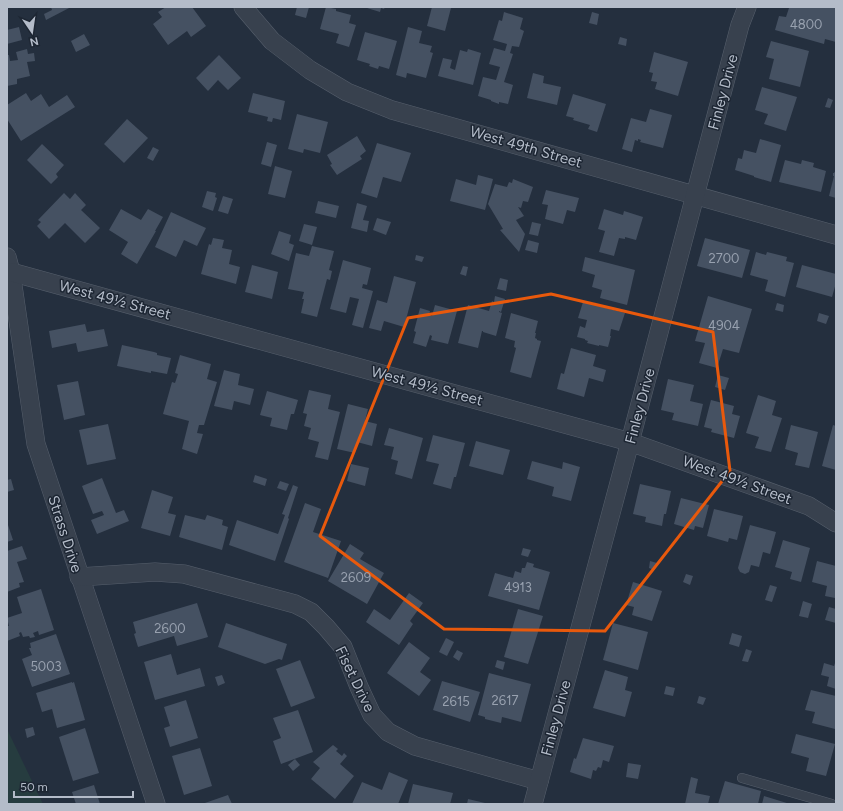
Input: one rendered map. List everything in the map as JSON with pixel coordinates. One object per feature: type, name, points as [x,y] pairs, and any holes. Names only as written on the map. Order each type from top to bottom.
[{"type":"street","name":"West 49th Street","points":[[243,7],[272,40],[310,70],[347,92],[392,110],[836,235]]},
{"type":"street","name":"Finley Drive","points":[[533,804],[740,25],[747,7]]},
{"type":"street","name":"West 49½ Street","points":[[9,264],[630,442],[808,506],[836,523]]},
{"type":"street","name":"Strass Drive","points":[[9,264],[36,444],[79,577],[156,804]]},
{"type":"street","name":"Fiset Drive","points":[[79,577],[156,572],[184,574],[295,604],[311,612],[343,647],[372,715],[388,732],[414,746],[539,781]]},
{"type":"lane","points":[[742,778],[832,804]]},
{"type":"highlighted area","points":[[551,294],[713,332],[730,471],[605,631],[444,629],[320,536],[408,318]]},
{"type":"green space","points":[[7,729],[43,804],[7,804]]},
{"type":"building","points":[[51,7],[71,7],[46,20],[44,14],[52,10]]},
{"type":"building","points":[[166,7],[192,7],[206,26],[191,37],[187,31],[168,45],[153,24],[162,17],[158,12]]},
{"type":"building","points":[[297,7],[309,7],[306,18],[295,15]]},
{"type":"building","points":[[326,7],[351,15],[349,23],[356,25],[349,47],[336,43],[339,34],[320,29]]},
{"type":"building","points":[[367,7],[385,7],[384,9],[381,8],[380,12]]},
{"type":"building","points":[[432,7],[451,8],[445,31],[427,26]]},
{"type":"building","points":[[836,7],[836,42],[825,39],[824,44],[775,30],[779,16],[786,17],[789,8]]},
{"type":"building","points":[[504,12],[523,18],[520,29],[524,31],[519,47],[512,46],[510,53],[513,54],[504,82],[513,85],[508,104],[499,102],[499,104],[478,96],[483,77],[496,80],[500,67],[489,64],[494,48],[505,51],[507,44],[493,40],[499,20],[502,21]]},
{"type":"building","points":[[592,12],[599,14],[597,25],[589,23]]},
{"type":"building","points":[[19,27],[22,40],[7,44],[7,30]]},
{"type":"building","points":[[408,27],[422,31],[419,43],[432,46],[430,52],[433,53],[426,78],[407,73],[406,78],[396,75]]},
{"type":"building","points":[[365,32],[397,41],[389,69],[379,66],[378,69],[369,66],[370,64],[357,60]]},
{"type":"building","points":[[84,34],[90,45],[76,52],[71,41]]},
{"type":"building","points":[[620,37],[627,39],[626,46],[618,44]]},
{"type":"building","points":[[771,41],[809,51],[800,87],[769,79],[774,59],[766,57]]},
{"type":"building","points":[[27,49],[28,54],[34,53],[35,61],[27,62],[30,76],[17,79],[17,84],[7,86],[7,55],[9,55],[10,61],[18,60],[16,52]]},
{"type":"building","points":[[468,49],[481,53],[473,85],[438,76],[443,58],[452,60],[450,68],[455,70],[460,50],[467,52]]},
{"type":"building","points":[[654,52],[688,62],[678,96],[655,89],[657,82],[651,81],[653,73],[649,72]]},
{"type":"building","points":[[219,55],[241,78],[228,90],[218,80],[208,91],[196,78]]},
{"type":"building","points":[[533,73],[544,76],[543,83],[561,87],[557,105],[527,98]]},
{"type":"building","points":[[762,87],[797,97],[786,131],[764,124],[768,114],[755,110]]},
{"type":"building","points":[[26,93],[31,101],[41,94],[49,107],[67,95],[75,107],[21,141],[7,119],[7,105]]},
{"type":"building","points":[[253,93],[285,101],[281,120],[273,118],[272,122],[267,121],[268,117],[248,112]]},
{"type":"building","points":[[573,94],[606,104],[597,132],[588,129],[590,125],[573,120],[574,118],[566,116]]},
{"type":"building","points":[[828,98],[833,100],[830,108],[825,107]]},
{"type":"building","points":[[650,109],[672,115],[663,148],[640,142],[641,140],[638,139],[638,141],[635,140],[632,152],[622,149],[631,118],[646,122]]},
{"type":"building","points":[[297,114],[328,122],[320,153],[304,149],[303,153],[288,149]]},
{"type":"building","points":[[127,119],[148,138],[124,163],[104,144]]},
{"type":"building","points":[[357,136],[366,151],[360,156],[362,159],[337,175],[330,165],[332,164],[327,155]]},
{"type":"building","points":[[760,139],[781,145],[771,182],[735,170],[738,158],[742,159],[744,150],[756,153]]},
{"type":"building","points":[[267,142],[277,145],[271,167],[261,164]]},
{"type":"building","points":[[377,143],[411,153],[401,182],[383,177],[377,198],[361,193]]},
{"type":"building","points":[[42,144],[64,165],[56,174],[58,177],[51,184],[27,160]]},
{"type":"building","points":[[153,147],[159,150],[153,161],[147,158]]},
{"type":"building","points":[[785,160],[801,164],[802,160],[814,163],[813,167],[826,171],[821,192],[779,182]]},
{"type":"building","points":[[275,166],[292,171],[285,198],[268,194]]},
{"type":"building","points":[[836,170],[836,198],[829,196],[834,176],[833,173]]},
{"type":"building","points":[[478,175],[493,179],[485,210],[450,201],[456,179],[476,185]]},
{"type":"building","points":[[513,179],[533,187],[528,202],[523,201],[521,208],[518,207],[524,216],[516,220],[525,234],[519,252],[500,230],[503,229],[488,204],[495,184],[507,187],[509,182],[512,183]]},
{"type":"building","points":[[546,190],[579,198],[575,212],[567,210],[563,224],[545,219],[548,205],[542,204]]},
{"type":"building","points":[[207,191],[216,193],[215,197],[217,198],[213,211],[202,207]]},
{"type":"building","points":[[64,193],[70,199],[75,193],[86,205],[81,210],[100,228],[85,243],[65,223],[49,239],[37,226],[41,222],[38,220]]},
{"type":"building","points":[[223,196],[233,199],[228,214],[218,211]]},
{"type":"building","points":[[318,201],[339,206],[336,218],[315,213]]},
{"type":"building","points":[[357,203],[367,206],[363,220],[369,221],[367,232],[351,228]]},
{"type":"building","points":[[121,209],[141,220],[148,209],[163,217],[137,264],[121,254],[128,242],[109,230]]},
{"type":"building","points":[[604,209],[623,215],[624,211],[643,217],[636,240],[625,237],[625,239],[619,238],[614,256],[599,252],[605,231],[598,229]]},
{"type":"building","points":[[171,212],[206,228],[197,246],[184,240],[176,257],[155,247]]},
{"type":"building","points":[[377,218],[391,222],[386,235],[373,230]]},
{"type":"building","points":[[532,222],[541,224],[538,236],[529,234]]},
{"type":"building","points":[[304,224],[317,227],[312,245],[299,241]]},
{"type":"building","points":[[279,231],[291,235],[289,243],[294,245],[289,261],[271,254]]},
{"type":"building","points":[[213,238],[224,240],[222,248],[232,250],[229,264],[240,267],[236,284],[201,274],[209,244],[211,245]]},
{"type":"building","points":[[705,238],[750,250],[742,278],[697,266]]},
{"type":"building","points":[[528,240],[539,243],[537,253],[525,250]]},
{"type":"building","points":[[312,246],[334,251],[329,270],[332,271],[330,280],[327,279],[317,317],[301,313],[304,292],[288,289],[296,253],[309,256]]},
{"type":"building","points":[[756,252],[766,255],[767,252],[787,257],[786,261],[794,263],[785,297],[765,291],[768,280],[750,275]]},
{"type":"building","points":[[416,255],[424,257],[422,262],[415,260]]},
{"type":"building","points":[[585,257],[635,270],[627,305],[600,298],[602,290],[592,287],[595,275],[582,271]]},
{"type":"building","points":[[343,260],[371,268],[367,285],[363,284],[362,288],[373,291],[363,328],[352,325],[359,299],[350,297],[346,313],[330,309]]},
{"type":"building","points":[[252,265],[278,272],[272,299],[245,292]]},
{"type":"building","points":[[802,265],[836,274],[836,283],[832,297],[796,287]]},
{"type":"building","points":[[463,266],[468,267],[466,276],[460,274]]},
{"type":"building","points":[[394,276],[416,282],[404,327],[384,321],[381,331],[369,328],[377,300],[387,303]]},
{"type":"building","points":[[500,278],[508,280],[506,291],[497,289]]},
{"type":"building","points":[[495,296],[505,299],[501,312],[499,311],[502,313],[496,336],[482,331],[478,348],[458,343],[468,305],[489,311],[492,301],[494,302]]},
{"type":"building","points":[[708,296],[752,309],[739,353],[723,349],[717,368],[699,363],[705,343],[695,341]]},
{"type":"building","points":[[583,302],[625,313],[619,331],[611,329],[608,347],[587,343],[588,341],[585,339],[577,337],[580,326],[585,328],[587,320],[578,318]]},
{"type":"building","points":[[777,303],[784,305],[783,312],[775,310]]},
{"type":"building","points":[[435,305],[457,311],[448,344],[431,340],[432,336],[430,335],[426,347],[413,343],[416,332],[414,331],[420,308],[430,311],[429,315],[432,316]]},
{"type":"building","points":[[511,313],[538,321],[535,338],[541,341],[531,378],[510,372],[516,348],[514,347],[515,341],[505,338]]},
{"type":"building","points":[[819,313],[829,316],[826,324],[817,321]]},
{"type":"building","points":[[85,324],[87,332],[104,329],[108,346],[78,352],[76,343],[52,348],[49,331]]},
{"type":"building","points":[[122,345],[154,352],[157,353],[157,355],[171,358],[167,374],[151,371],[151,373],[117,366]]},
{"type":"building","points":[[571,348],[596,355],[593,366],[606,370],[603,382],[589,378],[584,397],[557,389],[561,373],[564,374]]},
{"type":"building","points":[[180,355],[211,364],[207,379],[217,382],[204,425],[199,425],[197,433],[203,434],[197,454],[182,449],[189,421],[163,414],[172,382],[175,383],[178,374],[175,373]]},
{"type":"building","points":[[224,370],[240,374],[238,385],[254,389],[250,405],[234,401],[232,410],[214,406]]},
{"type":"building","points":[[718,375],[729,378],[725,390],[715,387]]},
{"type":"building","points":[[668,379],[694,385],[690,401],[703,404],[698,426],[672,420],[674,413],[661,410]]},
{"type":"building","points":[[78,381],[85,415],[64,420],[57,385]]},
{"type":"building","points":[[309,390],[331,395],[328,409],[340,412],[328,460],[315,457],[319,442],[308,439],[311,428],[304,426],[307,414],[303,413]]},
{"type":"building","points":[[267,391],[298,400],[294,414],[291,414],[287,430],[270,426],[272,418],[260,415]]},
{"type":"building","points":[[758,395],[776,401],[772,415],[782,418],[771,452],[755,448],[759,437],[746,433]]},
{"type":"building","points":[[711,400],[734,406],[732,414],[740,416],[734,438],[711,432],[712,429],[704,427]]},
{"type":"building","points":[[348,404],[368,409],[365,421],[377,424],[372,446],[357,442],[355,453],[337,449]]},
{"type":"building","points":[[108,424],[116,459],[87,465],[79,430]]},
{"type":"building","points":[[791,425],[818,432],[809,468],[795,465],[798,453],[785,449]]},
{"type":"building","points":[[833,425],[836,426],[836,470],[822,466]]},
{"type":"building","points":[[389,428],[423,438],[412,479],[395,474],[398,461],[391,459],[394,447],[384,445]]},
{"type":"building","points":[[433,435],[465,443],[456,477],[454,477],[451,489],[433,484],[439,464],[426,461]]},
{"type":"building","points":[[476,441],[510,450],[503,475],[469,466]]},
{"type":"building","points":[[532,461],[562,469],[563,462],[580,467],[571,501],[552,496],[554,487],[527,479]]},
{"type":"building","points":[[351,464],[369,468],[365,486],[347,481]]},
{"type":"building","points":[[255,475],[267,479],[265,486],[253,482]]},
{"type":"building","points":[[102,478],[116,513],[124,510],[129,521],[97,534],[91,520],[104,515],[102,511],[93,514],[82,486]]},
{"type":"building","points":[[11,479],[14,490],[7,492],[7,480]]},
{"type":"building","points":[[280,481],[289,484],[286,491],[277,488]]},
{"type":"building","points":[[640,484],[671,491],[662,526],[645,522],[646,517],[633,514]]},
{"type":"building","points":[[293,485],[298,487],[275,561],[229,545],[237,520],[278,534],[285,515],[282,514]]},
{"type":"building","points":[[152,490],[173,497],[168,513],[176,515],[170,536],[141,528]]},
{"type":"building","points":[[681,498],[709,505],[703,528],[695,526],[694,530],[674,524]]},
{"type":"building","points":[[305,503],[321,509],[313,532],[341,541],[328,578],[284,562]]},
{"type":"building","points":[[714,509],[743,516],[737,540],[729,538],[728,542],[707,536]]},
{"type":"building","points":[[185,515],[205,520],[207,515],[223,520],[222,525],[228,527],[222,550],[179,537]]},
{"type":"building","points":[[7,522],[13,540],[7,542]]},
{"type":"building","points":[[750,525],[776,532],[770,554],[763,552],[759,567],[751,565],[749,572],[745,574],[740,572],[738,568]]},
{"type":"building","points":[[783,540],[810,548],[801,582],[790,579],[792,572],[775,567]]},
{"type":"building","points":[[350,544],[364,553],[360,559],[384,573],[367,604],[328,581]]},
{"type":"building","points":[[22,546],[27,559],[17,562],[24,582],[19,583],[20,587],[7,592],[7,551]]},
{"type":"building","points":[[523,548],[531,550],[528,557],[521,555]]},
{"type":"building","points":[[650,561],[657,563],[654,570],[649,568]]},
{"type":"building","points":[[817,561],[836,566],[835,598],[825,596],[827,586],[812,582]]},
{"type":"building","points":[[527,562],[534,564],[533,567],[550,572],[539,610],[488,596],[495,573],[513,578],[515,571],[521,573],[522,568],[525,568]]},
{"type":"building","points":[[686,574],[693,576],[690,585],[683,582]]},
{"type":"building","points":[[633,582],[662,591],[652,621],[632,615],[634,607],[626,605]]},
{"type":"building","points":[[770,585],[777,587],[772,602],[765,600]]},
{"type":"building","points":[[41,589],[54,630],[39,635],[38,631],[33,633],[35,637],[30,638],[29,636],[23,637],[21,632],[19,633],[20,636],[7,641],[7,626],[9,626],[7,618],[22,613],[17,597]]},
{"type":"building","points":[[409,593],[423,603],[410,621],[413,624],[399,645],[366,622],[374,609],[390,620]]},
{"type":"building","points":[[803,601],[812,604],[808,618],[799,616]]},
{"type":"building","points":[[197,603],[208,637],[177,646],[174,636],[138,647],[134,634],[136,633],[133,622]]},
{"type":"building","points":[[829,607],[836,609],[836,623],[825,620]]},
{"type":"building","points":[[518,609],[543,616],[528,664],[504,657]]},
{"type":"building","points":[[226,623],[287,644],[282,660],[279,659],[265,664],[218,647]]},
{"type":"building","points":[[613,623],[648,632],[638,670],[603,660]]},
{"type":"building","points":[[732,633],[742,636],[739,647],[729,644]]},
{"type":"building","points":[[56,634],[70,674],[32,687],[22,659],[32,655],[29,648],[31,648],[30,643]]},
{"type":"building","points":[[446,638],[454,642],[447,656],[439,652]]},
{"type":"building","points":[[409,642],[430,658],[420,672],[431,680],[419,696],[387,673]]},
{"type":"building","points":[[746,649],[752,651],[748,662],[742,661]]},
{"type":"building","points":[[457,650],[463,653],[459,661],[453,657]]},
{"type":"building","points":[[171,654],[177,675],[200,668],[205,686],[155,700],[144,662]]},
{"type":"building","points":[[300,660],[315,698],[291,707],[276,669]]},
{"type":"building","points":[[497,660],[505,662],[503,670],[495,667]]},
{"type":"building","points":[[836,660],[836,689],[827,686],[829,677],[821,675],[824,663],[834,666]]},
{"type":"building","points":[[605,670],[628,677],[625,690],[632,692],[625,717],[593,708]]},
{"type":"building","points":[[489,673],[531,684],[521,722],[502,717],[501,723],[485,719],[485,717],[478,715]]},
{"type":"building","points":[[222,675],[225,683],[218,686],[215,677]]},
{"type":"building","points":[[442,681],[480,692],[470,722],[433,710]]},
{"type":"building","points":[[74,682],[85,720],[57,728],[52,709],[42,712],[36,693]]},
{"type":"building","points":[[666,686],[675,688],[673,696],[664,694]]},
{"type":"building","points":[[811,690],[836,696],[835,729],[812,723],[815,712],[805,710]]},
{"type":"building","points":[[699,696],[706,698],[703,705],[697,703]]},
{"type":"building","points":[[186,700],[198,738],[170,747],[164,728],[170,726],[164,707]]},
{"type":"building","points":[[298,710],[313,752],[281,764],[273,741],[281,738],[273,718]]},
{"type":"building","points":[[33,727],[35,735],[27,738],[25,729]]},
{"type":"building","points":[[85,728],[99,773],[73,781],[59,737]]},
{"type":"building","points":[[796,734],[835,744],[826,776],[806,771],[809,758],[791,753]]},
{"type":"building","points":[[583,738],[614,746],[609,762],[603,760],[601,768],[598,767],[596,771],[593,770],[591,779],[570,772],[574,758],[576,759]]},
{"type":"building","points":[[333,745],[338,749],[336,751],[342,756],[344,753],[347,756],[340,764],[354,776],[335,799],[311,779],[320,768],[313,762]]},
{"type":"building","points":[[200,748],[212,786],[184,795],[172,756]]},
{"type":"building","points":[[295,759],[300,765],[293,771],[288,765]]},
{"type":"building","points":[[628,763],[641,765],[638,779],[626,777]]},
{"type":"building","points":[[389,772],[408,780],[398,804],[352,804],[362,782],[382,790]]},
{"type":"building","points":[[691,777],[698,779],[695,793],[710,796],[708,804],[685,804]]},
{"type":"building","points":[[725,781],[761,791],[758,804],[718,804]]},
{"type":"building","points":[[413,784],[453,793],[450,804],[408,804]]},
{"type":"building","points":[[94,785],[100,804],[76,804],[72,792]]},
{"type":"building","points":[[228,795],[232,804],[202,804]]},
{"type":"building","points":[[764,796],[790,804],[762,804]]},
{"type":"building","points":[[468,799],[485,803],[485,804],[467,804]]}]
